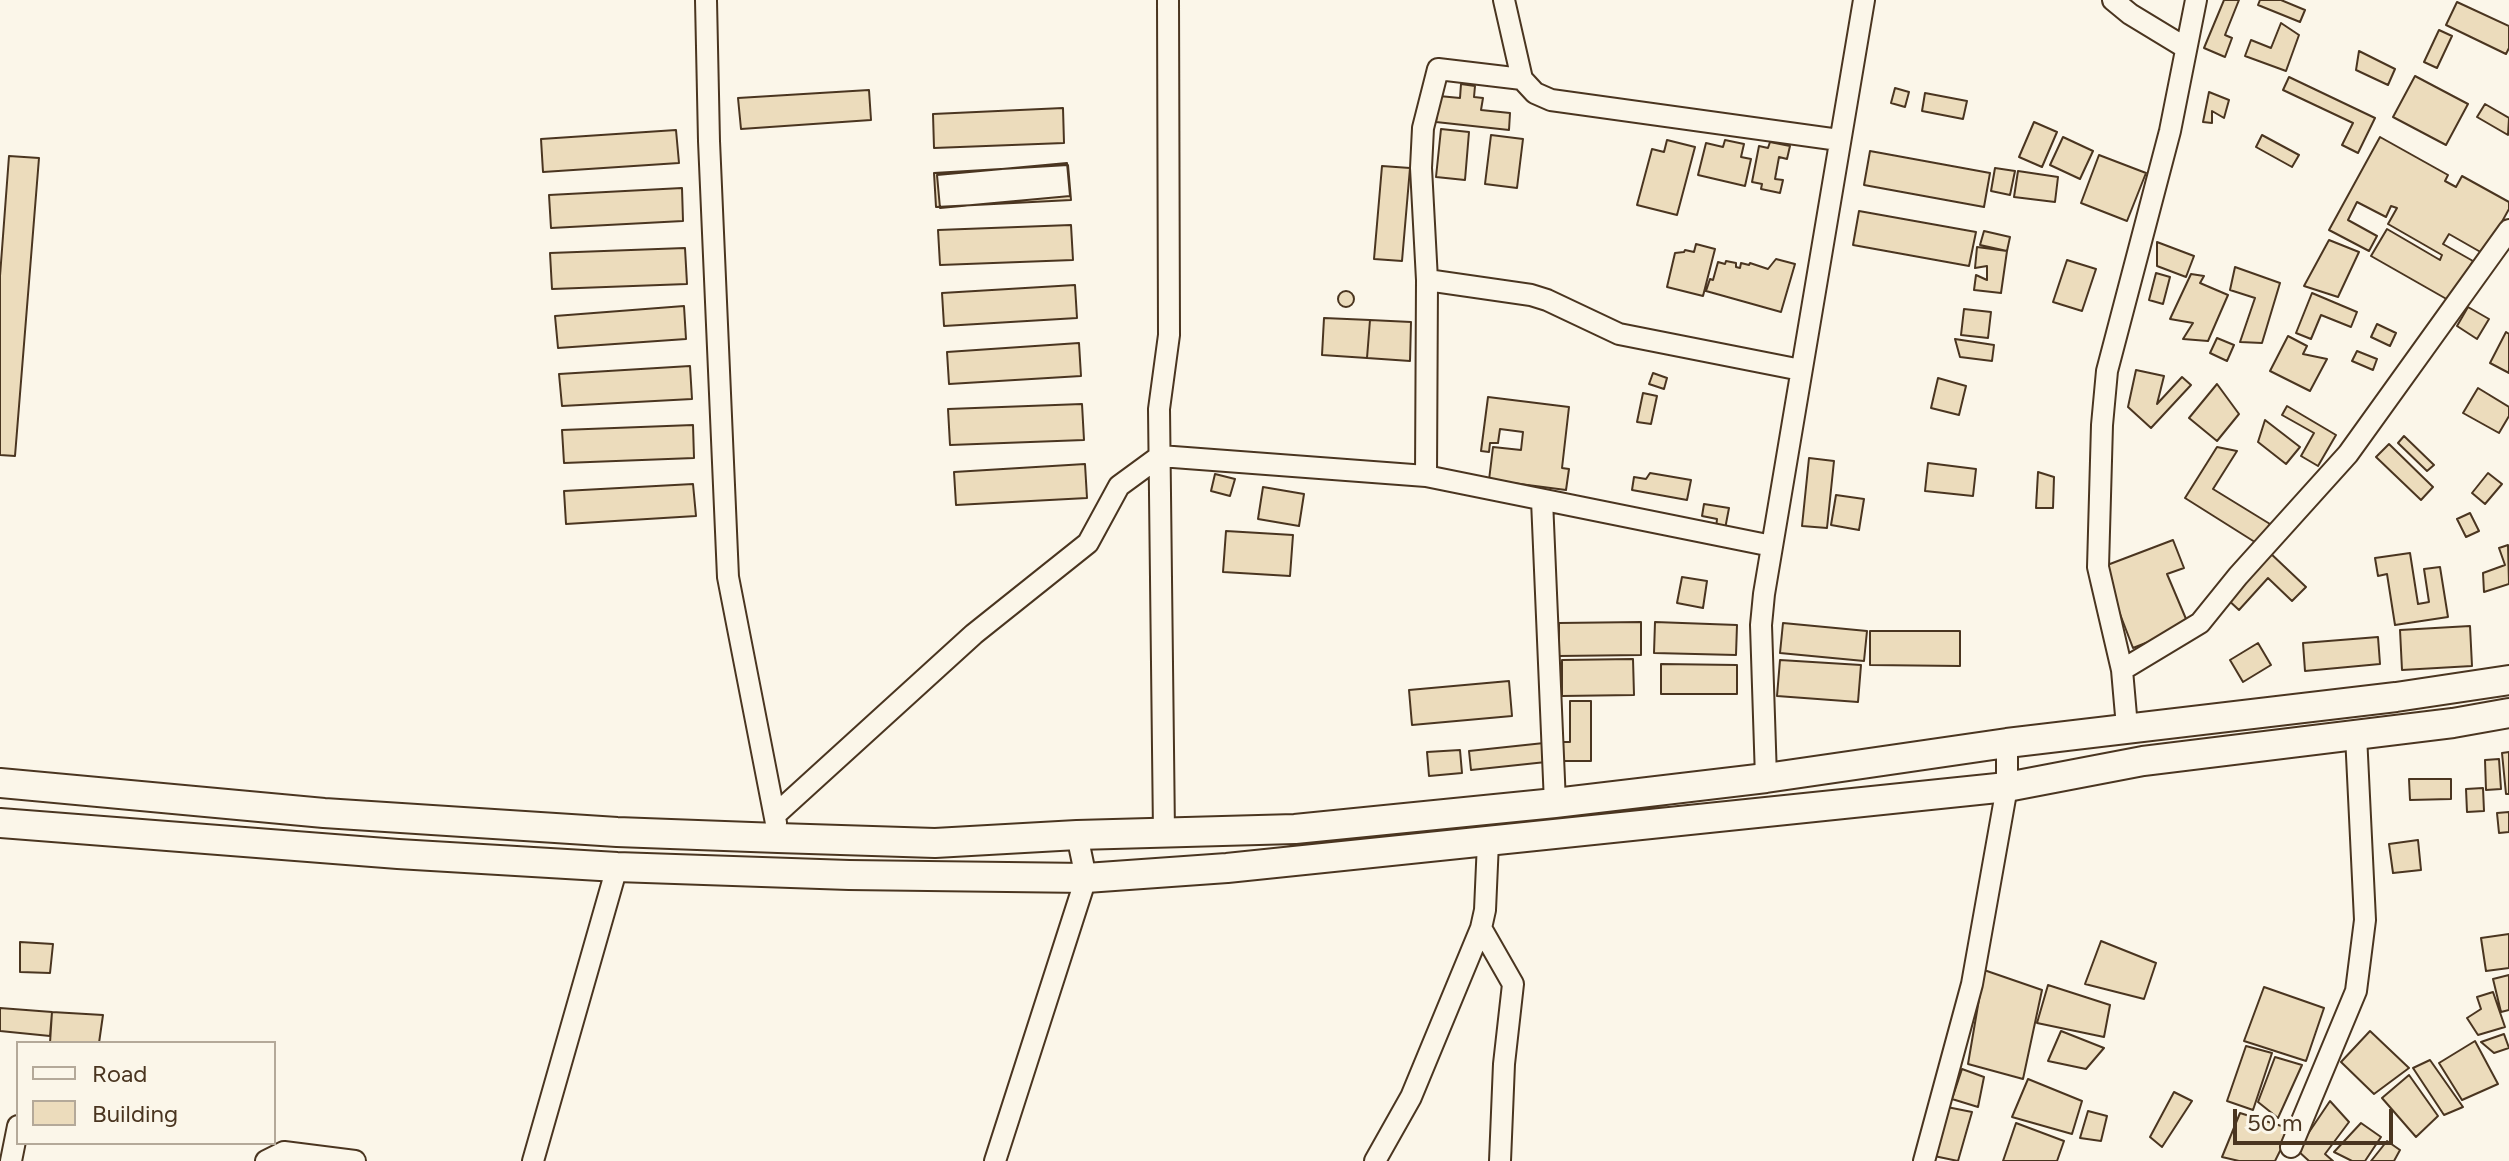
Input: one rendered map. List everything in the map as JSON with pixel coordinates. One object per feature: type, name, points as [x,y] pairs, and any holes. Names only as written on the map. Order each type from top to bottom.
[{"type":"main road","points":[[0,783],[355,815],[617,832],[776,826],[935,843],[1077,835],[1295,829],[1766,778],[2127,727],[2396,697],[2509,680]]},
{"type":"main road","points":[[0,823],[398,854],[617,867],[849,875],[1086,878],[1227,868],[2007,787],[2143,761],[2453,723],[2509,713]]},
{"type":"street","points":[[706,0],[728,577],[776,826]]},
{"type":"street","points":[[1164,833],[1159,409],[1169,335],[1168,0]]},
{"type":"street","points":[[1504,0],[1522,79],[1535,93],[1551,100],[1839,140]]},
{"type":"street","points":[[1766,778],[1761,625],[1864,0]]},
{"type":"street","points":[[2113,0],[2186,48]]},
{"type":"street","points":[[2127,727],[2122,670],[2098,567],[2102,425],[2107,371],[2170,131],[2196,0]]},
{"type":"street","points":[[1426,476],[1427,280],[1421,168],[1423,128],[1438,69],[1522,79]]},
{"type":"street","points":[[2122,670],[2200,623],[2348,454],[2509,230]]},
{"type":"street","points":[[1427,280],[1531,295],[1619,334],[1801,370]]},
{"type":"street","points":[[776,826],[974,634],[1088,543],[1119,486],[1160,456],[1426,476],[1772,546]]},
{"type":"street","points":[[1542,500],[1555,803]]},
{"type":"street","points":[[2291,1147],[2356,991],[2363,950],[2365,920],[2356,735]]},
{"type":"street","points":[[1924,1161],[1972,984],[2007,787],[2007,743]]},
{"type":"street","points":[[995,1161],[1086,878],[1077,835]]},
{"type":"street","points":[[1375,1161],[1411,1097],[1481,928],[1485,910],[1488,842]]},
{"type":"street","points":[[533,1161],[617,867]]},
{"type":"street","points":[[1481,928],[1513,984],[1504,1064],[1500,1161]]},
{"type":"street","points":[[11,1161],[16,1136]]},
{"type":"street","points":[[266,1161],[284,1152],[355,1161]]},
{"type":"building","points":[[2224,0],[2239,0],[2225,35],[2232,38],[2225,57],[2204,48]]},
{"type":"building","points":[[2260,0],[2281,0],[2305,10],[2300,22],[2258,5]]},
{"type":"building","points":[[2457,2],[2509,26],[2506,54],[2446,25]]},
{"type":"building","points":[[2281,23],[2299,35],[2286,71],[2245,56],[2251,40],[2271,48]]},
{"type":"building","points":[[2439,30],[2452,36],[2437,68],[2424,62]]},
{"type":"building","points":[[2359,51],[2395,69],[2388,85],[2356,70]]},
{"type":"building","points":[[2415,76],[2468,104],[2446,145],[2393,117]]},
{"type":"building","points":[[2289,77],[2375,118],[2358,153],[2342,145],[2353,123],[2283,90]]},
{"type":"building","points":[[1461,84],[1475,86],[1474,97],[1483,98],[1481,110],[1510,113],[1509,130],[1436,122],[1439,96],[1460,98]]},
{"type":"building","points":[[1895,88],[1909,92],[1905,107],[1891,103]]},
{"type":"building","points":[[869,90],[871,120],[741,129],[738,98]]},
{"type":"building","points":[[2209,92],[2229,100],[2224,118],[2212,111],[2212,123],[2203,122]]},
{"type":"building","points":[[1925,93],[1967,101],[1963,119],[1922,111]]},
{"type":"building","points":[[2485,104],[2509,118],[2508,135],[2477,117]]},
{"type":"building","points":[[1063,108],[1064,143],[934,148],[933,114]]},
{"type":"building","points":[[2034,122],[2057,132],[2042,167],[2019,157]]},
{"type":"building","points":[[1441,129],[1469,132],[1465,180],[1436,177]]},
{"type":"building","points":[[676,130],[679,163],[543,172],[541,139]]},
{"type":"building","points":[[1491,135],[1523,139],[1517,188],[1485,184]]},
{"type":"building","points":[[2262,135],[2299,155],[2292,167],[2256,147]]},
{"type":"building","points":[[2063,137],[2093,151],[2080,179],[2050,165]]},
{"type":"building","points":[[2380,137],[2448,175],[2445,181],[2456,187],[2462,176],[2509,202],[2509,209],[2484,254],[2449,234],[2443,244],[2473,261],[2450,301],[2371,256],[2387,229],[2440,260],[2442,255],[2388,224],[2397,208],[2391,206],[2386,217],[2357,202],[2348,220],[2377,236],[2369,251],[2329,230]]},
{"type":"building","points":[[1667,140],[1695,147],[1677,215],[1637,205],[1652,149],[1664,152]]},
{"type":"building","points":[[1725,140],[1744,144],[1741,157],[1751,159],[1745,186],[1698,175],[1706,143],[1723,147]]},
{"type":"building","points":[[1770,142],[1790,146],[1787,159],[1779,157],[1775,179],[1783,180],[1780,193],[1761,189],[1762,184],[1752,182],[1759,146],[1768,148]]},
{"type":"building","points":[[1870,151],[1990,173],[1984,207],[1864,185]]},
{"type":"building","points":[[2099,155],[2146,173],[2127,221],[2081,203]]},
{"type":"building","points":[[9,156],[39,158],[15,456],[0,455],[0,276]]},
{"type":"building","points":[[1067,163],[1070,196],[940,208],[937,175]]},
{"type":"building","points":[[1068,165],[1071,200],[936,207],[934,173]]},
{"type":"building","points":[[1382,166],[1410,168],[1402,261],[1374,259]]},
{"type":"building","points":[[1995,168],[2015,171],[2010,195],[1991,191]]},
{"type":"building","points":[[2018,171],[2058,177],[2055,202],[2014,197]]},
{"type":"building","points":[[682,188],[683,221],[551,228],[549,195]]},
{"type":"building","points":[[1859,211],[1976,232],[1969,266],[1853,245]]},
{"type":"building","points":[[1071,225],[1073,260],[940,265],[938,230]]},
{"type":"building","points":[[1984,231],[2010,237],[2007,251],[1980,245]]},
{"type":"building","points":[[2329,240],[2359,252],[2338,297],[2304,286]]},
{"type":"building","points":[[2157,242],[2194,256],[2186,277],[2157,266]]},
{"type":"building","points":[[1696,244],[1715,249],[1703,296],[1667,287],[1675,253],[1685,250],[1694,252]]},
{"type":"building","points":[[1977,247],[2007,251],[2001,293],[1974,290],[1976,275],[1987,280],[1987,266],[1975,268]]},
{"type":"building","points":[[685,248],[687,284],[552,289],[550,253]]},
{"type":"building","points":[[1776,259],[1795,264],[1781,312],[1706,291],[1718,262],[1736,263],[1736,267],[1740,268],[1741,263],[1750,263],[1768,269]]},
{"type":"building","points":[[2067,260],[2096,269],[2082,311],[2053,302]]},
{"type":"building","points":[[2235,267],[2280,283],[2262,343],[2240,342],[2255,298],[2230,290]]},
{"type":"building","points":[[2156,273],[2170,277],[2163,304],[2149,300]]},
{"type":"building","points":[[2191,274],[2204,276],[2200,283],[2228,295],[2208,341],[2183,339],[2193,323],[2170,319]]},
{"type":"building","points":[[1075,285],[1077,318],[944,326],[942,293]]},
{"type":"building","points":[[1343,291],[1349,291],[1354,299],[1352,305],[1343,307],[1338,302],[1338,296]]},
{"type":"building","points":[[2312,293],[2357,312],[2351,327],[2321,315],[2311,339],[2296,333]]},
{"type":"building","points":[[684,306],[686,339],[558,348],[555,316]]},
{"type":"building","points":[[2468,307],[2489,319],[2477,339],[2457,326]]},
{"type":"building","points":[[1964,309],[1991,312],[1988,338],[1961,335]]},
{"type":"building","points":[[1324,318],[1370,320],[1367,358],[1322,355]]},
{"type":"building","points":[[1370,320],[1411,322],[1410,361],[1367,358]]},
{"type":"building","points":[[2377,324],[2396,333],[2390,346],[2371,337]]},
{"type":"building","points":[[2506,332],[2509,334],[2509,373],[2490,363]]},
{"type":"building","points":[[2288,336],[2307,346],[2303,354],[2327,359],[2310,391],[2270,371]]},
{"type":"building","points":[[2217,338],[2234,345],[2227,361],[2210,353]]},
{"type":"building","points":[[1955,339],[1994,345],[1992,361],[1960,357]]},
{"type":"building","points":[[1079,343],[1081,376],[949,384],[947,352]]},
{"type":"building","points":[[2357,351],[2377,359],[2373,370],[2352,361]]},
{"type":"building","points":[[690,366],[692,399],[562,406],[559,374]]},
{"type":"building","points":[[2136,370],[2164,376],[2157,404],[2182,377],[2191,385],[2151,428],[2128,407]]},
{"type":"building","points":[[1653,373],[1667,378],[1664,389],[1649,384]]},
{"type":"building","points":[[1938,378],[1966,386],[1959,415],[1931,408]]},
{"type":"building","points":[[2217,384],[2239,414],[2217,441],[2189,418]]},
{"type":"building","points":[[2478,388],[2509,407],[2509,416],[2499,433],[2463,413]]},
{"type":"building","points":[[1643,393],[1657,396],[1651,424],[1637,422]]},
{"type":"building","points":[[1488,397],[1569,407],[1562,468],[1569,469],[1566,490],[1489,480],[1493,447],[1521,450],[1523,432],[1500,429],[1498,443],[1490,443],[1489,452],[1481,451]]},
{"type":"building","points":[[1082,404],[1084,440],[950,445],[948,409]]},
{"type":"building","points":[[2287,406],[2336,435],[2318,466],[2301,456],[2314,433],[2282,415]]},
{"type":"building","points":[[2265,420],[2300,447],[2286,464],[2258,442]]},
{"type":"building","points":[[693,425],[694,458],[564,463],[562,430]]},
{"type":"building","points":[[2404,436],[2434,465],[2427,471],[2398,443]]},
{"type":"building","points":[[2389,444],[2433,487],[2421,500],[2376,457]]},
{"type":"building","points":[[2217,447],[2237,451],[2213,489],[2270,524],[2258,544],[2185,498]]},
{"type":"building","points":[[1809,458],[1834,461],[1827,528],[1802,526]]},
{"type":"building","points":[[1928,463],[1976,469],[1973,496],[1925,491]]},
{"type":"building","points":[[1085,464],[1087,498],[956,505],[954,472]]},
{"type":"building","points":[[2038,472],[2054,477],[2053,508],[2036,508]]},
{"type":"building","points":[[1650,473],[1691,480],[1687,500],[1632,490],[1634,477],[1646,479]]},
{"type":"building","points":[[2488,473],[2502,484],[2485,504],[2472,493]]},
{"type":"building","points":[[1215,474],[1235,479],[1230,496],[1211,491]]},
{"type":"building","points":[[693,484],[696,516],[566,524],[564,491]]},
{"type":"building","points":[[1263,487],[1304,494],[1299,526],[1258,519]]},
{"type":"building","points":[[1836,495],[1864,499],[1859,530],[1831,525]]},
{"type":"building","points":[[1704,504],[1729,508],[1725,529],[1716,528],[1717,519],[1702,516]]},
{"type":"building","points":[[2470,513],[2479,531],[2466,537],[2457,519]]},
{"type":"building","points":[[1226,531],[1293,535],[1290,576],[1223,572]]},
{"type":"building","points":[[2173,540],[2184,568],[2167,574],[2189,626],[2133,648],[2102,567]]},
{"type":"building","points":[[2508,545],[2509,584],[2484,592],[2483,573],[2505,565],[2499,548]]},
{"type":"building","points":[[2268,551],[2306,587],[2292,601],[2268,578],[2239,610],[2225,597]]},
{"type":"building","points":[[2410,553],[2418,604],[2429,602],[2424,569],[2440,567],[2448,617],[2395,625],[2387,574],[2378,576],[2375,558]]},
{"type":"building","points":[[1682,577],[1707,581],[1703,608],[1677,603]]},
{"type":"building","points":[[1641,622],[1641,655],[1559,656],[1559,623]]},
{"type":"building","points":[[1655,622],[1737,625],[1736,655],[1654,653]]},
{"type":"building","points":[[1783,623],[1867,631],[1864,661],[1780,653]]},
{"type":"building","points":[[2470,626],[2472,666],[2402,670],[2400,630]]},
{"type":"building","points":[[1870,631],[1960,631],[1960,666],[1870,665]]},
{"type":"building","points":[[2378,637],[2380,664],[2305,671],[2303,643]]},
{"type":"building","points":[[2258,643],[2271,665],[2243,682],[2230,660]]},
{"type":"building","points":[[1633,659],[1634,695],[1562,696],[1562,660]]},
{"type":"building","points":[[1780,660],[1861,665],[1858,702],[1777,696]]},
{"type":"building","points":[[1661,664],[1737,665],[1737,694],[1661,694]]},
{"type":"building","points":[[1509,681],[1512,716],[1412,725],[1409,690]]},
{"type":"building","points":[[1570,701],[1591,701],[1591,761],[1556,761],[1556,742],[1570,742]]},
{"type":"building","points":[[1544,743],[1546,762],[1471,770],[1469,751]]},
{"type":"building","points":[[1460,750],[1462,773],[1429,776],[1427,752]]},
{"type":"building","points":[[2509,752],[2509,794],[2506,794],[2502,753]]},
{"type":"building","points":[[2499,759],[2501,789],[2486,790],[2485,760]]},
{"type":"building","points":[[2409,779],[2451,779],[2451,799],[2410,800]]},
{"type":"building","points":[[2483,788],[2484,811],[2467,812],[2466,789]]},
{"type":"building","points":[[2509,812],[2509,832],[2499,833],[2497,813]]},
{"type":"building","points":[[2418,840],[2421,870],[2393,873],[2389,844]]},
{"type":"building","points":[[2509,934],[2509,968],[2486,971],[2481,938]]},
{"type":"building","points":[[2101,941],[2156,963],[2144,999],[2085,984]]},
{"type":"building","points":[[20,942],[53,944],[50,973],[20,972]]},
{"type":"building","points":[[1984,970],[2042,990],[2023,1079],[1968,1064]]},
{"type":"building","points":[[2509,975],[2509,1010],[2501,1012],[2493,979]]},
{"type":"building","points":[[2048,985],[2110,1005],[2104,1037],[2037,1023]]},
{"type":"building","points":[[2264,987],[2324,1008],[2306,1061],[2244,1041]]},
{"type":"building","points":[[2493,992],[2505,1027],[2478,1035],[2467,1018],[2481,1009],[2477,997]]},
{"type":"building","points":[[0,1008],[52,1012],[50,1036],[0,1031]]},
{"type":"building","points":[[52,1012],[103,1015],[99,1041],[50,1041]]},
{"type":"building","points":[[2061,1031],[2104,1048],[2086,1069],[2048,1061]]},
{"type":"building","points":[[2370,1031],[2409,1068],[2374,1094],[2341,1062]]},
{"type":"building","points":[[2504,1034],[2509,1048],[2494,1053],[2481,1042]]},
{"type":"building","points":[[2475,1041],[2498,1084],[2462,1100],[2439,1063]]},
{"type":"building","points":[[2246,1046],[2272,1053],[2253,1110],[2227,1101]]},
{"type":"building","points":[[2275,1057],[2302,1065],[2278,1118],[2258,1102]]},
{"type":"building","points":[[2430,1060],[2463,1107],[2444,1115],[2413,1068]]},
{"type":"building","points":[[1962,1069],[1984,1077],[1978,1107],[1952,1099]]},
{"type":"building","points":[[2409,1075],[2438,1116],[2416,1137],[2382,1098]]},
{"type":"building","points":[[2028,1079],[2082,1101],[2072,1134],[2012,1117]]},
{"type":"building","points":[[2174,1092],[2192,1101],[2162,1147],[2150,1137]]},
{"type":"building","points":[[2330,1101],[2349,1122],[2325,1154],[2333,1161],[2309,1161],[2297,1150]]},
{"type":"building","points":[[1947,1107],[1972,1112],[1958,1161],[1934,1156]]},
{"type":"building","points":[[2088,1111],[2107,1116],[2101,1141],[2080,1138]]},
{"type":"building","points":[[2240,1113],[2291,1129],[2275,1161],[2239,1161],[2222,1157]]},
{"type":"building","points":[[2016,1123],[2064,1141],[2057,1161],[2003,1161]]},
{"type":"building","points":[[2361,1123],[2381,1137],[2365,1161],[2352,1161],[2334,1152]]},
{"type":"building","points":[[2387,1141],[2400,1150],[2394,1161],[2371,1161]]}]
